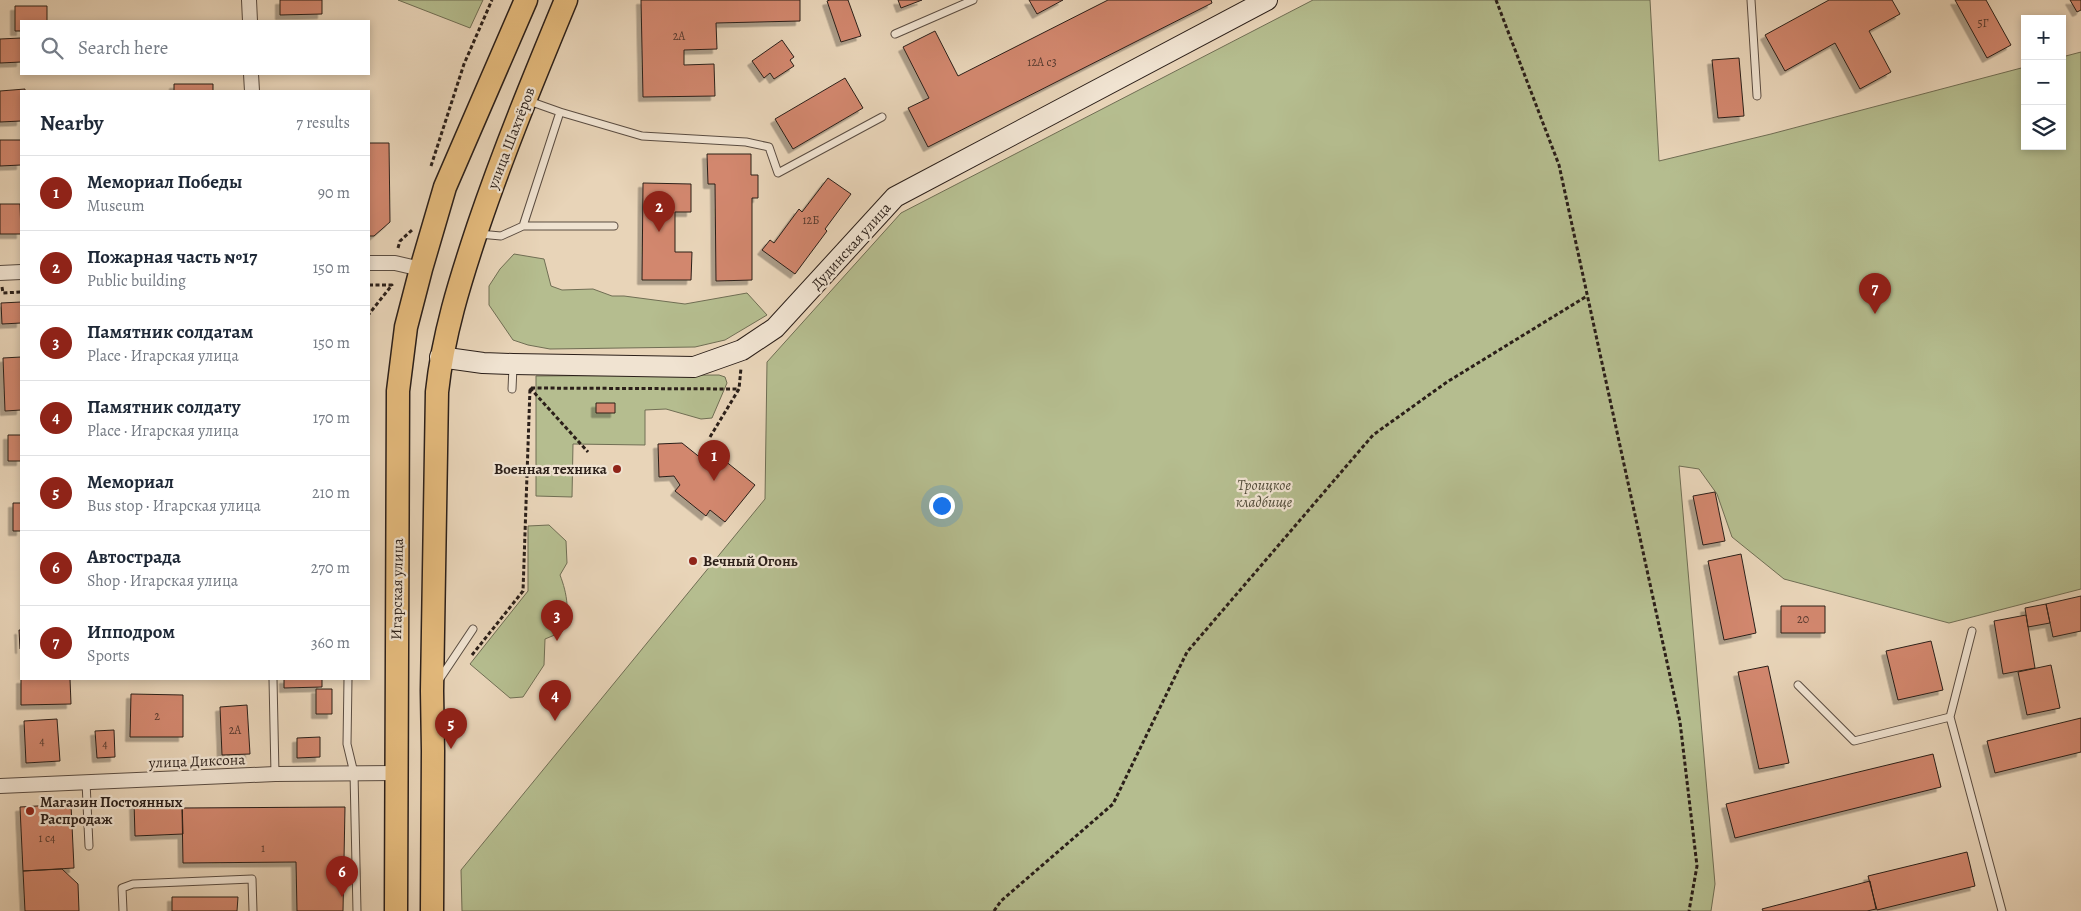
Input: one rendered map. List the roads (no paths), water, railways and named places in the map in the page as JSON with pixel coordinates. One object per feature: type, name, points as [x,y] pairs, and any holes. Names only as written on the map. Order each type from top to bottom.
[{"type":"main road","points":[[421,269],[445,187],[526,0]]},
{"type":"main road","name":"улица Шахтёров","points":[[440,357],[461,279],[476,234],[525,100],[566,0]]},
{"type":"main road","name":"Игарская улица","points":[[396,911],[395,773],[398,390],[406,327],[421,269]]},
{"type":"main road","points":[[432,911],[432,691],[436,392],[440,357]]},
{"type":"street","points":[[249,0],[250,20]]},
{"type":"street","name":"Дудинская улица","points":[[440,357],[482,363],[694,367],[742,350],[775,328],[895,197],[1267,0]]},
{"type":"street","points":[[252,75],[252,90]]},
{"type":"street","points":[[370,263],[395,263],[421,269]]},
{"type":"street","points":[[1,280],[20,272]]},
{"type":"street","name":"улица Диксона","points":[[0,786],[275,774],[395,773]]},
{"type":"lane","points":[[895,34],[973,0]]},
{"type":"lane","points":[[1751,0],[1758,96]]},
{"type":"lane","points":[[525,100],[642,136],[746,142],[769,147],[778,172],[882,117]]},
{"type":"lane","points":[[523,226],[560,112]]},
{"type":"lane","points":[[476,234],[501,236],[523,226],[614,226]]},
{"type":"lane","points":[[512,389],[513,364]]},
{"type":"lane","points":[[432,691],[473,629]]},
{"type":"lane","points":[[1972,631],[1950,717],[2002,911]]},
{"type":"lane","points":[[273,680],[275,774]]},
{"type":"lane","points":[[348,680],[347,744],[354,773],[357,911]]},
{"type":"lane","points":[[1798,685],[1854,741],[1950,717]]},
{"type":"lane","points":[[86,782],[89,846]]},
{"type":"lane","points":[[123,911],[122,888],[133,884],[252,879],[254,911]]},
{"type":"place","name":"Пожарная часть №17","points":[[659,232]]},
{"type":"place","name":"Ипподром","points":[[1875,314]]},
{"type":"place","name":"Военная техника","points":[[617,469]]},
{"type":"place","name":"Мемориал Победы","points":[[714,481]]},
{"type":"place","name":"Вечный Огонь","points":[[693,561]]},
{"type":"place","name":"Памятник солдатам","points":[[557,641]]},
{"type":"place","name":"Памятник солдату","points":[[555,721]]},
{"type":"place","name":"Мемориал","points":[[451,749]]},
{"type":"place","name":"Магазин Постоянных Распродаж","points":[[30,811]]},
{"type":"place","name":"Автострада","points":[[342,897]]},
{"type":"park label","name":"Троицкое кладбище","points":[[1264,494]]}]
